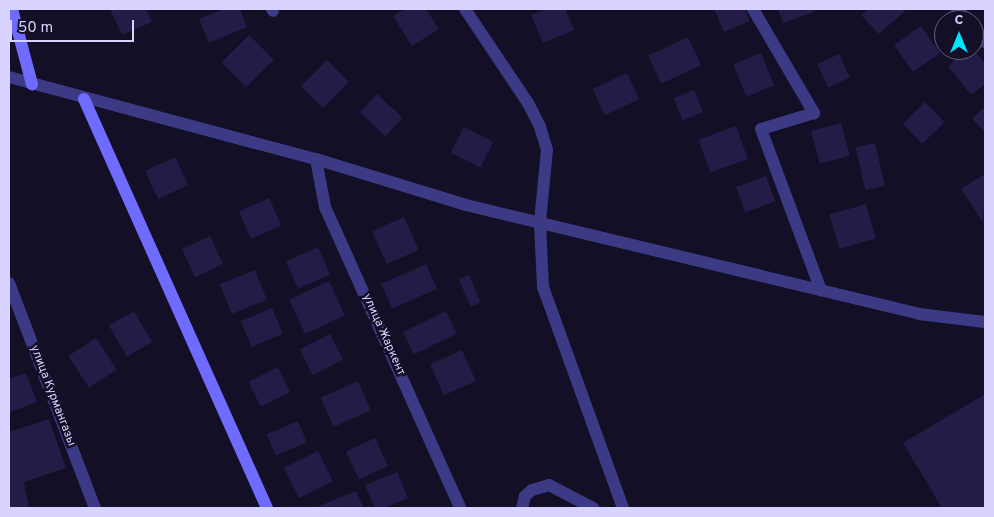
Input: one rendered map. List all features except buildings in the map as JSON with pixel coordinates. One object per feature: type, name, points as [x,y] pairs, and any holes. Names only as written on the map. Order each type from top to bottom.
[{"type":"street","points":[[12,9],[32,84]]},
{"type":"street","points":[[465,9],[528,103],[540,127],[547,150],[540,222],[544,287],[623,508]]},
{"type":"street","points":[[753,9],[814,113],[761,129],[821,290]]},
{"type":"street","points":[[9,77],[84,99],[316,159],[466,205],[919,314],[985,322]]},
{"type":"street","points":[[84,99],[267,508]]},
{"type":"street","name":"улица Жаркент","points":[[316,159],[325,207],[460,508]]},
{"type":"street","name":"улица Курмангазы","points":[[9,283],[94,508]]},
{"type":"street","points":[[522,508],[525,496],[532,490],[549,485],[593,508]]}]
